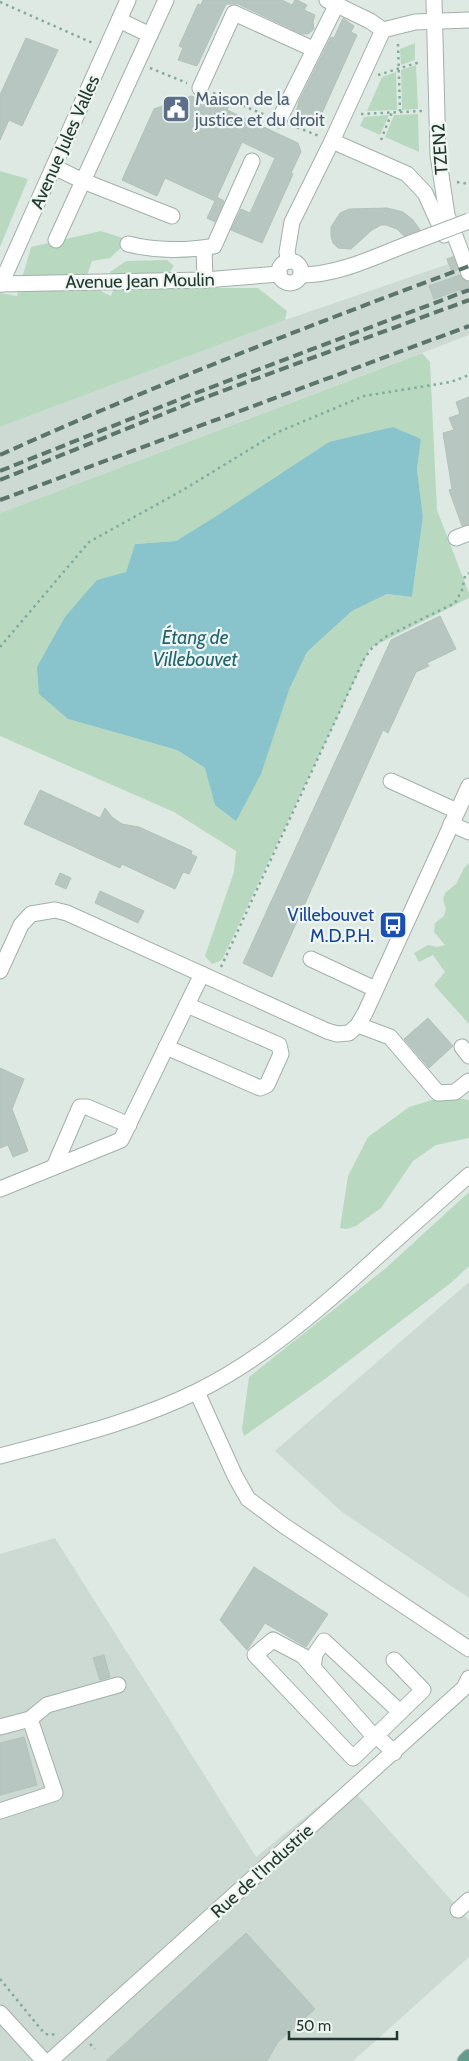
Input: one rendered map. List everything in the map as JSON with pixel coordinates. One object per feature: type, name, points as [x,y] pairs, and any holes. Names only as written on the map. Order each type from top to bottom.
[{"type":"main road","points":[[465,2061],[469,2058]]},
{"type":"street","name":"Avenue Jules Valles","points":[[1,284],[128,0]]},
{"type":"street","points":[[56,240],[166,0]]},
{"type":"street","name":"TZEN2","points":[[434,0],[438,155],[447,215],[469,273]]},
{"type":"street","points":[[279,120],[313,49],[332,2],[383,30],[415,22],[469,20]]},
{"type":"street","points":[[200,88],[234,13],[313,49]]},
{"type":"street","points":[[119,20],[150,34]]},
{"type":"street","points":[[289,261],[287,252],[292,222],[383,30]]},
{"type":"street","points":[[332,141],[407,174],[424,193],[453,256]]},
{"type":"street","points":[[128,244],[146,249],[204,248],[214,246],[252,161]]},
{"type":"street","points":[[54,167],[82,181],[172,216]]},
{"type":"street","points":[[301,275],[317,275],[348,267],[469,221]]},
{"type":"street","points":[[204,248],[205,280]]},
{"type":"street","points":[[289,261],[298,264],[301,275],[297,281],[288,283],[279,274],[281,266],[289,261]]},
{"type":"street","name":"Avenue Jean Moulin","points":[[1,284],[205,280],[279,274]]},
{"type":"street","points":[[391,781],[454,817],[469,832]]},
{"type":"street","points":[[354,1029],[375,989],[469,786]]},
{"type":"street","points":[[0,971],[21,925],[31,914],[55,910],[67,913],[327,1031],[337,1034],[354,1029],[390,1037],[438,1094],[456,1092],[469,1081]]},
{"type":"street","points":[[311,958],[375,989]]},
{"type":"street","points":[[0,1189],[120,1140],[202,974]]},
{"type":"street","points":[[166,1047],[260,1088],[267,1086],[281,1054],[279,1045],[187,1005]]},
{"type":"street","points":[[54,1167],[80,1107],[87,1107],[129,1125]]},
{"type":"street","points":[[0,1456],[116,1424],[197,1392],[234,1372],[285,1337],[324,1305],[469,1175]]},
{"type":"street","points":[[197,1392],[235,1476],[248,1499],[282,1525],[469,1649]]},
{"type":"street","points":[[394,1660],[423,1690],[400,1712],[376,1736],[353,1758],[255,1656],[273,1640],[302,1656],[376,1736],[394,1752]]},
{"type":"street","points":[[314,1668],[315,1654],[324,1641],[400,1712]]},
{"type":"street","name":"Rue de l'Industrie","points":[[50,2061],[394,1752],[464,1688],[469,1678]]},
{"type":"street","points":[[0,1727],[30,1719],[47,1705],[118,1685]]},
{"type":"street","points":[[0,1811],[55,1793],[30,1719]]},
{"type":"street","points":[[0,2013],[44,2061]]},
{"type":"path","points":[[4,4],[6,0]]},
{"type":"path","points":[[0,2],[106,49]]},
{"type":"path","points":[[398,44],[400,112]]},
{"type":"path","points":[[137,62],[332,141]]},
{"type":"path","points":[[376,76],[420,62]]},
{"type":"path","points":[[360,114],[422,111]]},
{"type":"path","points":[[381,140],[392,112]]},
{"type":"path","points":[[0,647],[89,542],[183,490],[278,432],[364,396],[452,382],[469,375]]},
{"type":"path","points":[[215,964],[222,968],[364,659],[372,648],[385,637],[455,603],[461,595],[465,576],[469,573]]},
{"type":"path","points":[[0,1979],[44,2033],[57,2035],[73,2026],[80,2036],[95,2049]]},
{"type":"shaded area","points":[[469,257],[469,335],[0,513],[0,427],[285,320]]},
{"type":"shaded area","points":[[469,1282],[469,1598],[342,1512],[275,1451]]},
{"type":"shaded area","points":[[55,1538],[256,1857],[347,1783],[469,1920],[469,1957],[353,2061],[0,2061],[0,1554]]},
{"type":"green space","points":[[415,43],[415,60],[401,65],[400,49]]},
{"type":"green space","points":[[416,65],[418,109],[402,110],[401,70]]},
{"type":"green space","points":[[396,72],[397,110],[367,111],[382,77]]},
{"type":"green space","points":[[418,114],[419,152],[385,137],[394,115]]},
{"type":"green space","points":[[389,115],[380,135],[360,126],[364,117]]},
{"type":"green space","points":[[0,171],[28,179],[0,247]]},
{"type":"green space","points":[[101,231],[129,240],[110,258],[92,261],[83,287],[97,289],[111,296],[115,286],[110,272],[126,261],[167,260],[174,266],[158,288],[258,288],[287,311],[285,320],[0,427],[0,293],[17,296],[31,247]]},
{"type":"green space","points":[[422,353],[430,362],[437,510],[469,593],[469,598],[370,648],[222,960],[212,964],[205,956],[234,872],[236,851],[174,812],[0,736],[0,513]],"holes":[[[421,439],[417,469],[423,517],[412,597],[387,594],[352,611],[307,652],[289,690],[215,805],[206,769],[177,750],[68,719],[97,581],[126,572],[135,544],[176,541],[215,518],[329,442]]]},
{"type":"green space","points":[[469,863],[469,1024],[434,985],[445,972],[433,955],[419,962],[414,953],[428,945],[437,947],[445,945],[434,932],[435,923],[444,916],[446,908],[443,900],[445,893],[456,884],[464,868]]},
{"type":"green space","points":[[445,1096],[469,1100],[469,1138],[436,1145],[413,1161],[381,1208],[356,1226],[347,1229],[340,1228],[348,1176],[368,1137],[409,1107]]},
{"type":"green space","points":[[469,1192],[469,1266],[452,1282],[325,1379],[244,1436],[242,1429],[249,1377],[386,1268]]},
{"type":"water","name":"Étang de Villebouvet","points":[[393,427],[421,439],[417,469],[423,517],[412,597],[387,594],[352,611],[307,652],[289,690],[261,774],[236,821],[215,805],[205,768],[177,750],[68,719],[39,694],[37,667],[65,617],[97,580],[126,572],[135,544],[176,541],[329,442]]},
{"type":"building","points":[[203,0],[282,0],[292,5],[297,0],[307,5],[304,10],[315,15],[314,29],[308,34],[302,34],[238,4],[226,4],[197,66],[178,60],[183,48],[179,46],[198,4],[201,5]]},
{"type":"building","points":[[343,18],[354,26],[351,32],[357,35],[318,122],[296,112],[299,101],[331,37],[334,38]]},
{"type":"building","points":[[26,38],[58,50],[22,126],[9,120],[0,140],[0,95]]},
{"type":"building","points":[[191,96],[217,105],[220,98],[230,103],[227,110],[298,143],[301,152],[262,243],[231,230],[241,209],[250,213],[275,158],[242,142],[217,197],[224,201],[215,222],[207,218],[215,201],[165,178],[157,196],[122,180],[154,109]]},
{"type":"building","points":[[387,208],[403,212],[413,220],[420,230],[404,236],[397,229],[381,225],[372,230],[351,249],[338,248],[333,243],[331,227],[340,213],[349,209]]},
{"type":"building","points":[[460,275],[463,281],[469,282],[469,286],[434,299],[429,286]]},
{"type":"building","points":[[469,397],[469,524],[462,526],[449,490],[452,489],[443,433],[454,430],[449,418],[460,414],[456,402]]},
{"type":"building","points":[[440,616],[456,649],[427,663],[429,666],[416,672],[388,733],[383,730],[272,977],[243,963],[391,640]]},
{"type":"building","points":[[40,790],[100,818],[105,808],[112,817],[122,824],[139,827],[192,851],[191,854],[197,857],[189,874],[183,872],[175,889],[122,864],[120,868],[24,824]]},
{"type":"building","points":[[60,873],[71,878],[66,889],[55,884]]},
{"type":"building","points":[[100,891],[144,911],[138,923],[95,903]]},
{"type":"building","points":[[428,1018],[453,1046],[429,1068],[404,1039]]},
{"type":"building","points":[[0,1068],[24,1079],[12,1109],[28,1151],[13,1157],[8,1145],[0,1148]]},
{"type":"building","points":[[254,1567],[328,1614],[306,1647],[265,1623],[247,1650],[220,1620]]},
{"type":"building","points":[[104,1655],[110,1677],[100,1680],[93,1658]]},
{"type":"building","points":[[24,1737],[37,1785],[0,1795],[0,1743]]},
{"type":"building","points":[[246,1933],[315,2009],[278,2042],[267,2061],[106,2061]]},
{"type":"tunnel","points":[[453,256],[469,295]]},
{"type":"railway","points":[[0,455],[116,404],[233,356],[469,266]]},
{"type":"railway","points":[[0,471],[188,396],[469,290]]},
{"type":"railway","points":[[0,480],[190,403],[469,300]]},
{"type":"railway","points":[[0,500],[469,326]]},
{"type":"place","name":"Maison de la justice et du droit","points":[[176,109]]},
{"type":"place","name":"Villebouvet M.D.P.H.","points":[[393,925]]}]
